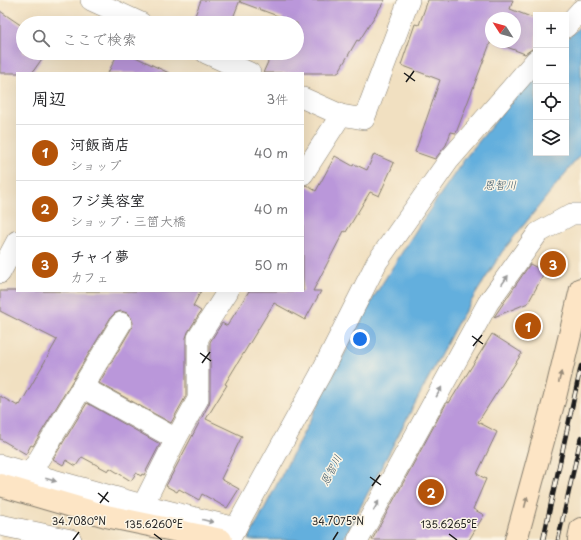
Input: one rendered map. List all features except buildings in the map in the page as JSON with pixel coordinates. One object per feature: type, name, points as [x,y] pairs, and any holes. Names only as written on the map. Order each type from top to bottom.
[{"type":"street","points":[[91,0],[126,16]]},
{"type":"street","points":[[304,98],[341,115],[364,119],[409,0]]},
{"type":"street","points":[[569,24],[581,10]]},
{"type":"street","points":[[221,60],[248,72]]},
{"type":"street","points":[[229,536],[320,374],[377,262],[449,160],[533,63]]},
{"type":"street","points":[[304,172],[341,115]]},
{"type":"street","points":[[358,540],[488,303],[538,233],[572,214],[581,214]]},
{"type":"street","points":[[0,273],[16,243]]},
{"type":"street","points":[[516,540],[555,397],[581,289]]},
{"type":"street","points":[[143,505],[198,399],[198,338],[227,292]]},
{"type":"street","points":[[30,474],[121,323]]},
{"type":"street","points":[[82,387],[176,439]]},
{"type":"street","points":[[0,466],[143,505],[229,536]]},
{"type":"street","points":[[0,485],[106,516],[229,536]]},
{"type":"street","points":[[0,525],[71,540]]},
{"type":"street","points":[[578,540],[581,529]]},
{"type":"water","name":"恩智川","points":[[581,25],[581,154],[502,252],[457,324],[343,540],[248,540],[375,295],[420,224],[466,157],[533,76],[533,156],[569,156],[569,37]]},
{"type":"railway","points":[[543,540],[581,366]]},
{"type":"railway","points":[[558,540],[581,437]]},
{"type":"place","name":"チャイ夢","points":[[553,264]]},
{"type":"place","name":"河飯商店","points":[[528,326]]},
{"type":"place","name":"フジ美容室","points":[[431,492]]}]
